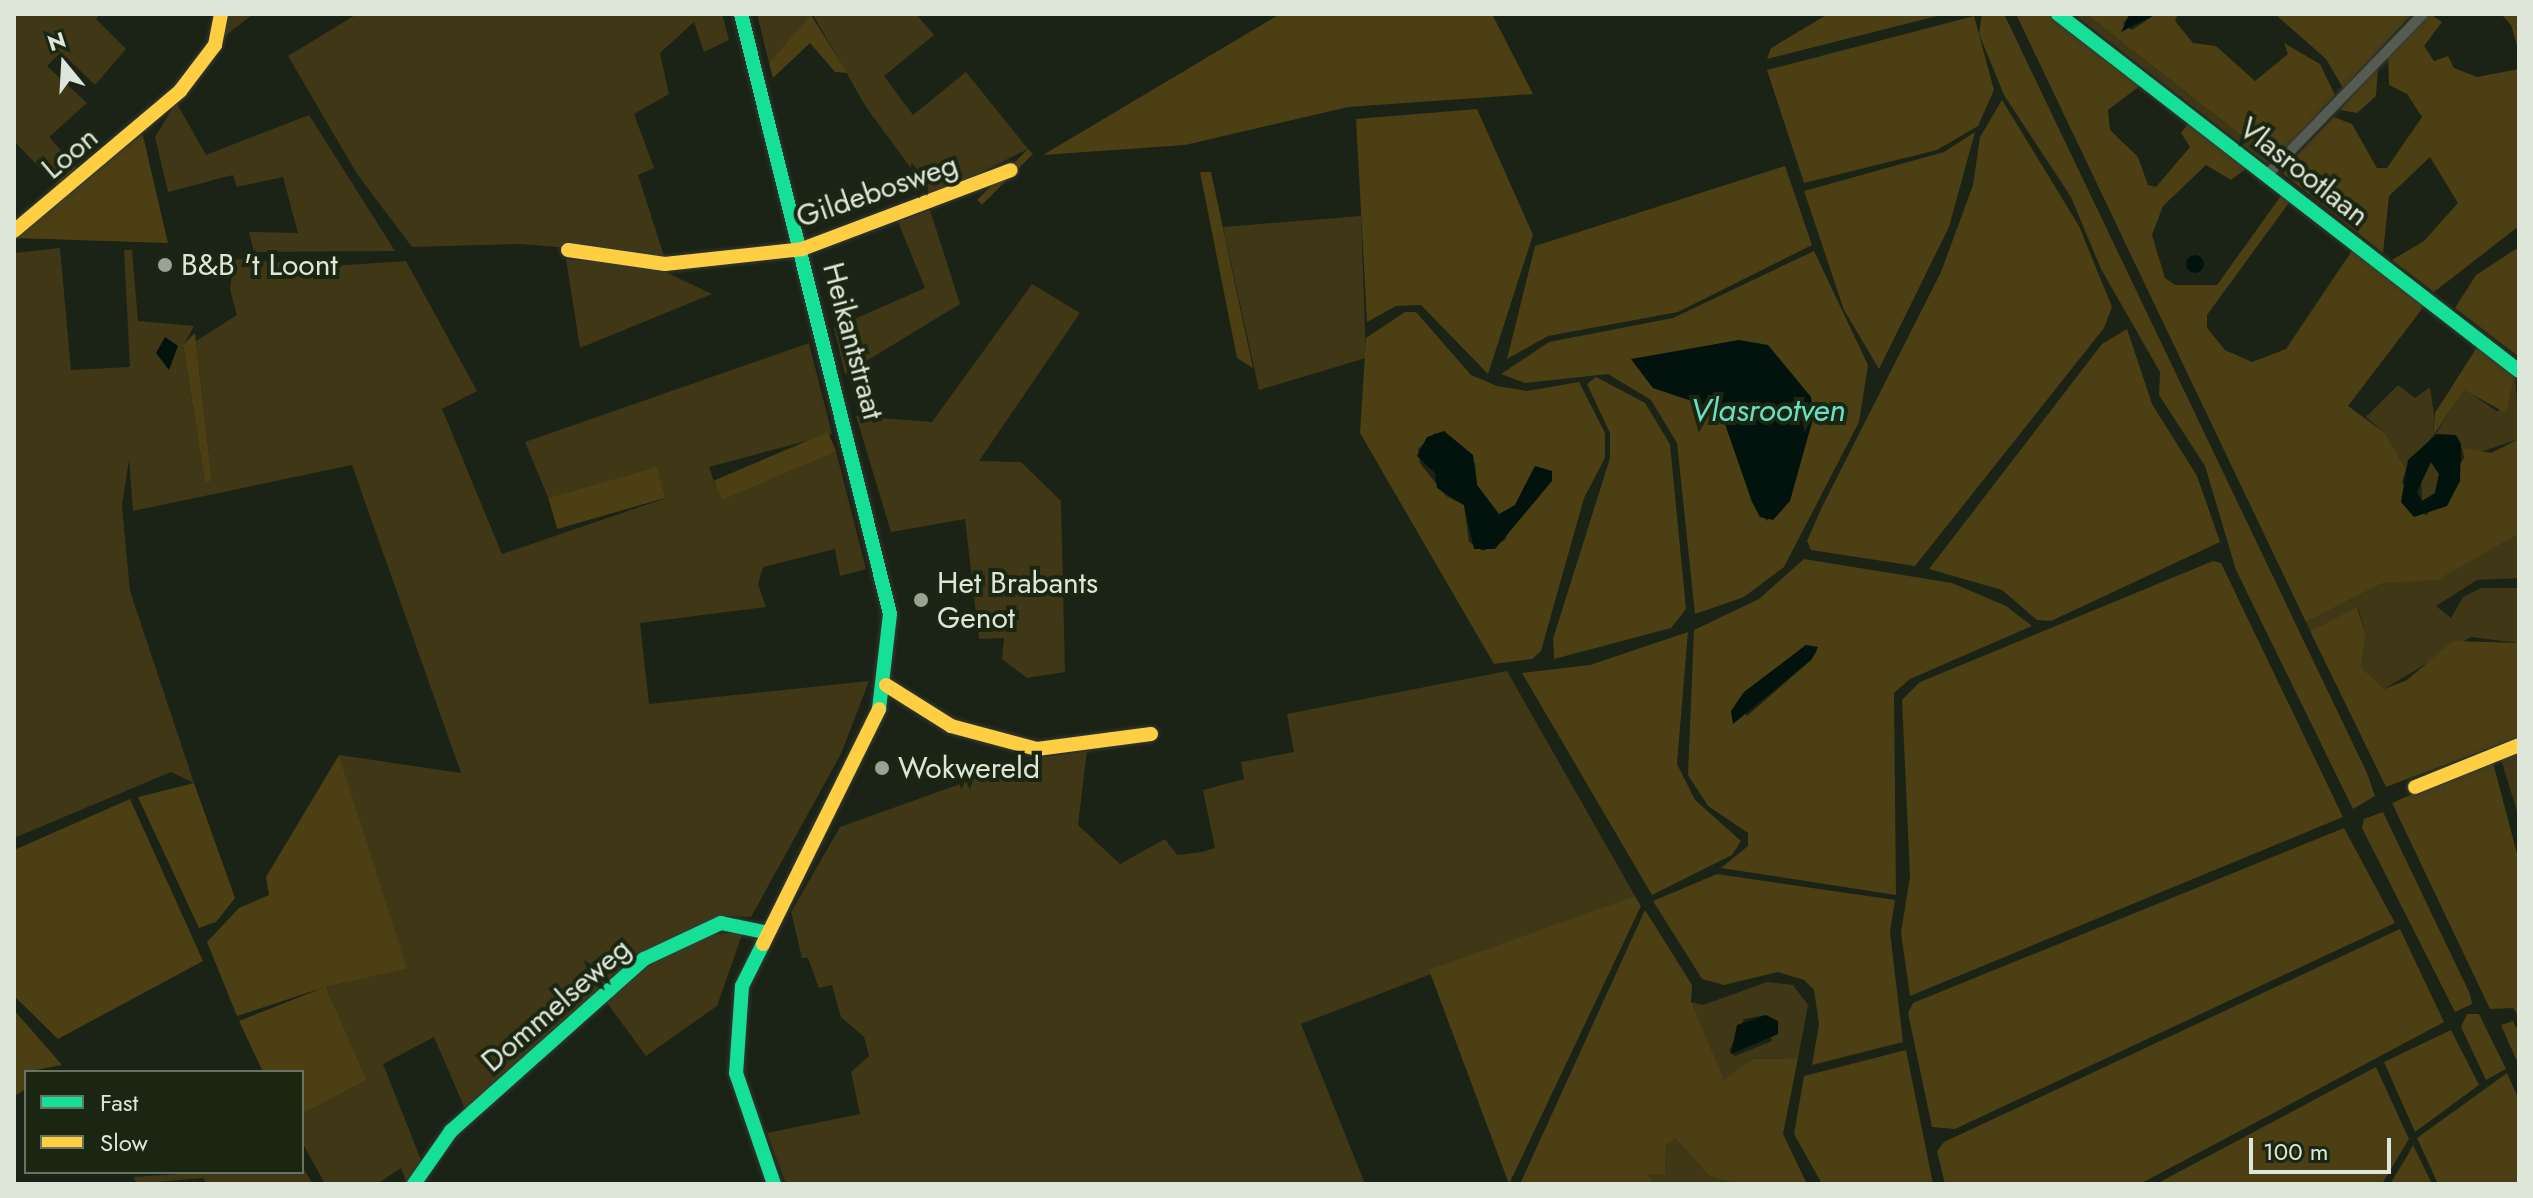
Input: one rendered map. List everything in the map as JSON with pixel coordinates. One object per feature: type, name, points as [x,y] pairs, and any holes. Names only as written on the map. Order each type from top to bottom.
[{"type":"street","name":"Loon","points":[[14,231],[156,111],[215,45],[221,14]]},
{"type":"street","name":"Heikantstraat","points":[[741,14],[802,249],[817,326],[887,586],[886,685],[862,754],[764,932],[742,986],[736,1073],[774,1184]]},
{"type":"street","name":"Vlasrootlaan","points":[[2058,14],[2519,371]]},
{"type":"street","points":[[2266,176],[2423,14]]},
{"type":"street","name":"Gildebosweg","points":[[568,250],[665,264],[802,249],[1011,170]]},
{"type":"street","points":[[886,685],[951,726],[1037,749],[1151,734]]},
{"type":"street","points":[[2415,787],[2519,745]]},
{"type":"street","name":"Dommelseweg","points":[[414,1184],[451,1131],[644,959],[721,923],[764,932]]},
{"type":"shaded area","points":[[14,14],[100,14],[96,19],[126,49],[95,85],[61,52],[47,66],[87,103],[49,137],[80,172],[60,189],[14,141]]},
{"type":"shaded area","points":[[225,14],[253,14],[220,40]]},
{"type":"shaded area","points":[[357,14],[722,14],[729,40],[704,52],[694,22],[660,53],[669,94],[634,114],[654,168],[638,175],[664,256],[521,244],[412,247],[357,174],[288,56]]},
{"type":"shaded area","points":[[757,14],[916,14],[934,35],[884,76],[913,115],[966,72],[1028,149],[932,197],[866,107],[813,15],[769,63]]},
{"type":"shaded area","points":[[1280,14],[1492,14],[1533,94],[1348,107],[1185,145],[1043,155]]},
{"type":"shaded area","points":[[1828,14],[1945,14],[1767,59],[1771,48]]},
{"type":"shaded area","points":[[1982,14],[2004,14],[2367,773],[2375,796],[2353,809],[2236,570],[2205,466],[2159,395],[2160,372],[2101,269],[2071,197],[2004,95],[1979,34]]},
{"type":"shaded area","points":[[2016,14],[2052,14],[2141,85],[2108,110],[2110,130],[2138,157],[2148,185],[2156,187],[2190,147],[2181,133],[2189,122],[2248,167],[2231,180],[2206,165],[2163,206],[2152,235],[2165,278],[2175,285],[2217,285],[2283,193],[2291,200],[2207,315],[2207,328],[2225,350],[2252,362],[2286,349],[2353,249],[2425,305],[2348,406],[2385,433],[2406,469],[2402,482],[2426,516],[2464,458],[2462,448],[2491,453],[2519,439],[2519,534],[2437,580],[2383,583],[2306,622]]},
{"type":"shaded area","points":[[2074,14],[2086,14],[2274,161],[2266,163]]},
{"type":"shaded area","points":[[2086,14],[2130,14],[2123,24],[2132,30],[2156,14],[2178,14],[2175,21],[2193,43],[2216,46],[2255,81],[2288,54],[2284,43],[2320,64],[2335,95],[2274,161]]},
{"type":"shaded area","points":[[2275,14],[2412,14],[2343,88],[2326,59]]},
{"type":"shaded area","points":[[2430,14],[2442,22],[2424,46],[2434,61],[2448,56],[2454,68],[2477,77],[2519,69],[2519,226],[2434,292],[2392,260],[2424,241],[2458,203],[2430,157],[2389,196],[2383,253],[2281,172],[2334,117],[2352,124],[2377,168],[2387,168],[2422,117],[2407,94],[2389,85],[2388,57]]},
{"type":"shaded area","points":[[2501,14],[2519,14],[2519,52],[2511,25]]},
{"type":"shaded area","points":[[811,15],[847,73],[835,72],[810,43],[773,78],[769,63]]},
{"type":"shaded area","points":[[1974,16],[1994,90],[1978,126],[1937,150],[1804,183],[1767,70]]},
{"type":"shaded area","points":[[2378,67],[2376,96],[2357,113],[2340,110]]},
{"type":"shaded area","points":[[2002,100],[2079,226],[2112,307],[2104,328],[1915,566],[1811,550],[1807,541],[1822,507],[1941,272],[1973,185],[1980,137]]},
{"type":"shaded area","points":[[176,102],[206,155],[309,115],[395,251],[254,252],[249,232],[298,233],[283,177],[237,187],[233,175],[168,192],[155,137]]},
{"type":"shaded area","points":[[1477,109],[1533,235],[1488,374],[1421,305],[1396,306],[1367,322],[1356,119]]},
{"type":"shaded area","points":[[1975,132],[1949,227],[1879,369],[1844,310],[1804,191],[1944,152]]},
{"type":"shaded area","points":[[141,135],[168,243],[14,238]]},
{"type":"shaded area","points":[[1028,149],[1033,154],[982,205],[977,200]]},
{"type":"shaded area","points":[[1785,166],[1812,245],[1678,312],[1548,336],[1507,359],[1535,246]]},
{"type":"shaded area","points":[[1200,172],[1211,172],[1253,368],[1237,358]]},
{"type":"shaded area","points":[[930,210],[960,304],[845,374],[834,328],[925,288],[898,222]]},
{"type":"shaded area","points":[[1361,216],[1366,358],[1259,390],[1223,227]]},
{"type":"shaded area","points":[[2519,247],[2519,357],[2455,308],[2476,275]]},
{"type":"shaded area","points":[[60,248],[71,370],[130,367],[124,250],[132,250],[138,321],[194,326],[183,346],[205,483],[212,481],[196,341],[237,315],[230,289],[234,259],[333,266],[406,261],[477,391],[442,409],[502,554],[666,498],[657,468],[549,500],[525,442],[809,343],[832,434],[709,467],[715,485],[836,451],[866,569],[840,576],[835,549],[763,567],[758,584],[766,607],[640,623],[649,704],[869,681],[841,754],[751,917],[726,916],[647,951],[465,1109],[434,1037],[383,1064],[421,1160],[407,1184],[401,1168],[377,1184],[325,1184],[304,1146],[304,1113],[367,1080],[326,987],[406,969],[339,755],[461,773],[352,465],[133,511],[129,459],[122,506],[130,591],[194,783],[171,772],[14,838],[14,253]]},
{"type":"shaded area","points":[[1814,251],[1868,365],[1859,422],[1784,567],[1744,597],[1695,614],[1677,443],[1651,400],[1608,374],[1525,383],[1501,374],[1549,342],[1673,318]],"holes":[[[1739,340],[1794,482],[1790,501],[1766,521],[1725,424],[1707,406],[1653,388],[1632,360]]]},
{"type":"shaded area","points":[[566,259],[655,267],[712,294],[580,348]]},
{"type":"shaded area","points":[[1032,284],[1080,313],[979,461],[1021,462],[1061,501],[1065,672],[1027,678],[1002,659],[1004,638],[979,639],[965,519],[891,532],[856,416],[932,422]]},
{"type":"shaded area","points":[[1405,312],[1416,312],[1471,375],[1497,386],[1527,391],[1579,382],[1605,433],[1605,458],[1584,498],[1541,651],[1532,659],[1494,664],[1360,433],[1366,338]],"holes":[[[1435,433],[1475,463],[1477,485],[1499,515],[1515,505],[1535,466],[1505,540],[1483,551],[1469,542],[1464,505],[1446,496],[1420,463],[1418,449]]]},
{"type":"shaded area","points":[[2127,329],[2152,404],[2197,476],[2220,542],[2051,621],[2037,620],[2002,590],[1929,569],[2102,344]]},
{"type":"shaded area","points":[[195,333],[212,481],[205,483],[183,345]]},
{"type":"shaded area","points":[[2479,344],[2515,372],[2506,413],[2464,390],[2433,436],[2435,413]]},
{"type":"shaded area","points":[[2515,372],[2519,439],[2474,454],[2435,435],[2464,389],[2498,412]]},
{"type":"shaded area","points":[[1596,377],[1645,403],[1670,444],[1686,609],[1671,628],[1554,659],[1553,639],[1610,458],[1610,433],[1587,384]]},
{"type":"shaded area","points":[[2398,385],[2415,398],[2430,387],[2434,414],[2433,436],[2406,469],[2385,433],[2366,417]]},
{"type":"shaded area","points":[[828,432],[836,451],[722,500],[714,480]]},
{"type":"shaded area","points":[[2431,462],[2439,474],[2435,494],[2422,501],[2421,477]]},
{"type":"shaded area","points":[[657,467],[666,498],[557,529],[548,498]]},
{"type":"shaded area","points":[[2519,534],[2519,578],[2477,580],[2436,606],[2451,618],[2463,597],[2481,588],[2519,588],[2519,643],[2471,637],[2384,689],[2361,667],[2366,635],[2358,607],[2310,631],[2306,622],[2383,583],[2447,574]]},
{"type":"shaded area","points":[[1804,559],[1952,583],[2006,606],[2032,626],[1910,679],[1894,693],[1896,895],[1721,868],[1748,846],[1748,833],[1708,806],[1688,775],[1694,630],[1759,599]],"holes":[[[1806,645],[1817,651],[1811,660],[1747,716],[1737,702],[1744,693]]]},
{"type":"shaded area","points":[[2213,561],[2221,563],[2343,817],[1910,996],[1901,933],[1910,876],[1902,700],[1920,682]]},
{"type":"shaded area","points":[[2357,607],[2366,635],[2361,667],[2384,689],[2407,680],[2453,641],[2519,643],[2519,737],[2386,787],[2310,631]]},
{"type":"shaded area","points":[[1688,632],[1677,764],[1695,800],[1741,841],[1732,855],[1652,895],[1522,673],[1590,665]]},
{"type":"shaded area","points":[[1507,671],[1635,896],[1301,1024],[1365,1184],[786,1184],[767,1133],[860,1114],[851,1072],[869,1056],[864,1037],[841,1017],[832,985],[819,988],[808,958],[802,958],[791,912],[840,827],[1030,759],[1087,751],[1078,825],[1120,864],[1165,839],[1177,855],[1202,852],[1215,848],[1203,790],[1244,779],[1241,762],[1294,752],[1287,714]]},
{"type":"shaded area","points":[[2519,748],[2519,818],[2500,756]]},
{"type":"shaded area","points":[[339,755],[407,969],[326,987],[367,1080],[304,1113],[304,1070],[262,1070],[239,1021],[325,987],[237,1016],[207,942],[239,908],[269,895],[266,877]]},
{"type":"shaded area","points":[[2492,759],[2519,861],[2519,1017],[2513,1008],[2490,1009],[2392,803]]},
{"type":"shaded area","points":[[194,783],[235,898],[216,922],[199,928],[138,797]]},
{"type":"shaded area","points":[[130,799],[203,961],[58,1039],[14,996],[14,850]]},
{"type":"shaded area","points":[[2383,812],[2470,994],[2472,1004],[2455,1012],[2362,828],[2364,819]]},
{"type":"shaded area","points":[[2344,828],[2395,923],[1955,1129],[1932,1127],[1908,1013],[1913,1003]]},
{"type":"shaded area","points":[[1717,874],[1895,900],[1890,932],[1903,1042],[1812,1065],[1819,1024],[1814,990],[1804,980],[1778,972],[1724,985],[1702,979],[1653,901]]},
{"type":"shaded area","points":[[1635,896],[1641,906],[1509,1184],[1429,970]]},
{"type":"shaded area","points":[[1645,910],[1692,985],[1691,1002],[1724,1080],[1752,1059],[1798,1058],[1783,1134],[1807,1184],[1742,1184],[1710,1176],[1675,1138],[1666,1145],[1665,1174],[1647,1175],[1655,1184],[1520,1184]]},
{"type":"shaded area","points":[[2400,929],[2444,1022],[2140,1184],[1945,1184],[1937,1151],[1944,1142]]},
{"type":"shaded area","points":[[743,932],[717,1006],[646,1056],[605,1000],[641,968],[706,935]]},
{"type":"shaded area","points":[[1767,982],[1793,985],[1808,1005],[1798,1058],[1752,1059],[1724,1081],[1690,1002],[1703,1005]],"holes":[[[1766,1015],[1772,1041],[1735,1056],[1729,1051],[1744,1019]]]},
{"type":"shaded area","points":[[14,1010],[62,1065],[24,1070],[24,1090],[14,1096]]},
{"type":"shaded area","points":[[2467,1014],[2479,1014],[2506,1069],[2486,1080],[2461,1027]]},
{"type":"shaded area","points":[[2513,1021],[2519,1033],[2519,1066],[2501,1025]]},
{"type":"shaded area","points":[[2451,1030],[2479,1085],[2415,1132],[2384,1062]]},
{"type":"shaded area","points":[[1906,1050],[1933,1184],[1822,1184],[1794,1134],[1804,1076]]},
{"type":"shaded area","points":[[2376,1067],[2409,1139],[2382,1184],[2156,1184]]},
{"type":"shaded area","points":[[2507,1073],[2519,1100],[2519,1184],[2438,1184],[2417,1138]]},
{"type":"shaded area","points":[[1675,1138],[1710,1175],[1742,1184],[1655,1184],[1646,1175],[1665,1173],[1666,1144]]},
{"type":"shaded area","points":[[2413,1145],[2432,1184],[2390,1184],[2406,1158]]},
{"type":"shaded area","points":[[304,1169],[313,1184],[207,1184],[203,1178],[137,1184],[133,1177],[304,1174]]},
{"type":"water","points":[[2130,14],[2156,14],[2121,32]]},
{"type":"water","points":[[2195,255],[2204,264],[2195,273],[2186,264]]},
{"type":"water","points":[[165,337],[178,346],[169,370],[156,353]]},
{"type":"water","name":"Vlasrootven","points":[[1739,340],[1768,345],[1811,397],[1814,415],[1790,501],[1773,520],[1760,517],[1752,502],[1725,424],[1707,406],[1653,388],[1631,359]]},
{"type":"water","points":[[1444,431],[1473,455],[1477,485],[1499,514],[1515,505],[1535,466],[1552,471],[1552,481],[1495,549],[1474,549],[1464,505],[1437,488],[1435,473],[1417,456],[1427,437]]},
{"type":"water","points":[[2437,434],[2456,435],[2461,444],[2460,481],[2447,506],[2414,517],[2401,502],[2408,460]],"holes":[[[2431,462],[2439,474],[2435,493],[2422,501],[2417,492]]]},
{"type":"water","points":[[1806,645],[1818,647],[1811,660],[1733,724],[1731,711],[1744,692]]},
{"type":"water","points":[[1766,1015],[1778,1021],[1778,1034],[1731,1054],[1737,1025]]},
{"type":"traffic: fast","points":[[741,14],[890,614],[879,709]]},
{"type":"traffic: fast","points":[[2058,14],[2519,371]]},
{"type":"traffic: fast","points":[[414,1184],[451,1131],[644,959],[721,923],[764,932]]},
{"type":"traffic: fast","points":[[763,944],[742,986],[736,1073],[774,1184]]},
{"type":"traffic: slow","points":[[14,231],[180,91],[215,45],[221,14]]},
{"type":"traffic: slow","points":[[568,250],[665,264],[802,249],[1011,170]]},
{"type":"traffic: slow","points":[[886,685],[951,726],[1037,749],[1151,734]]},
{"type":"traffic: slow","points":[[763,944],[879,709]]},
{"type":"traffic: slow","points":[[2415,787],[2519,745]]},
{"type":"place","name":"B&B 't Loont","points":[[165,265]]},
{"type":"place","name":"Het Brabants Genot","points":[[921,600]]},
{"type":"place","name":"Wokwereld","points":[[882,768]]}]
